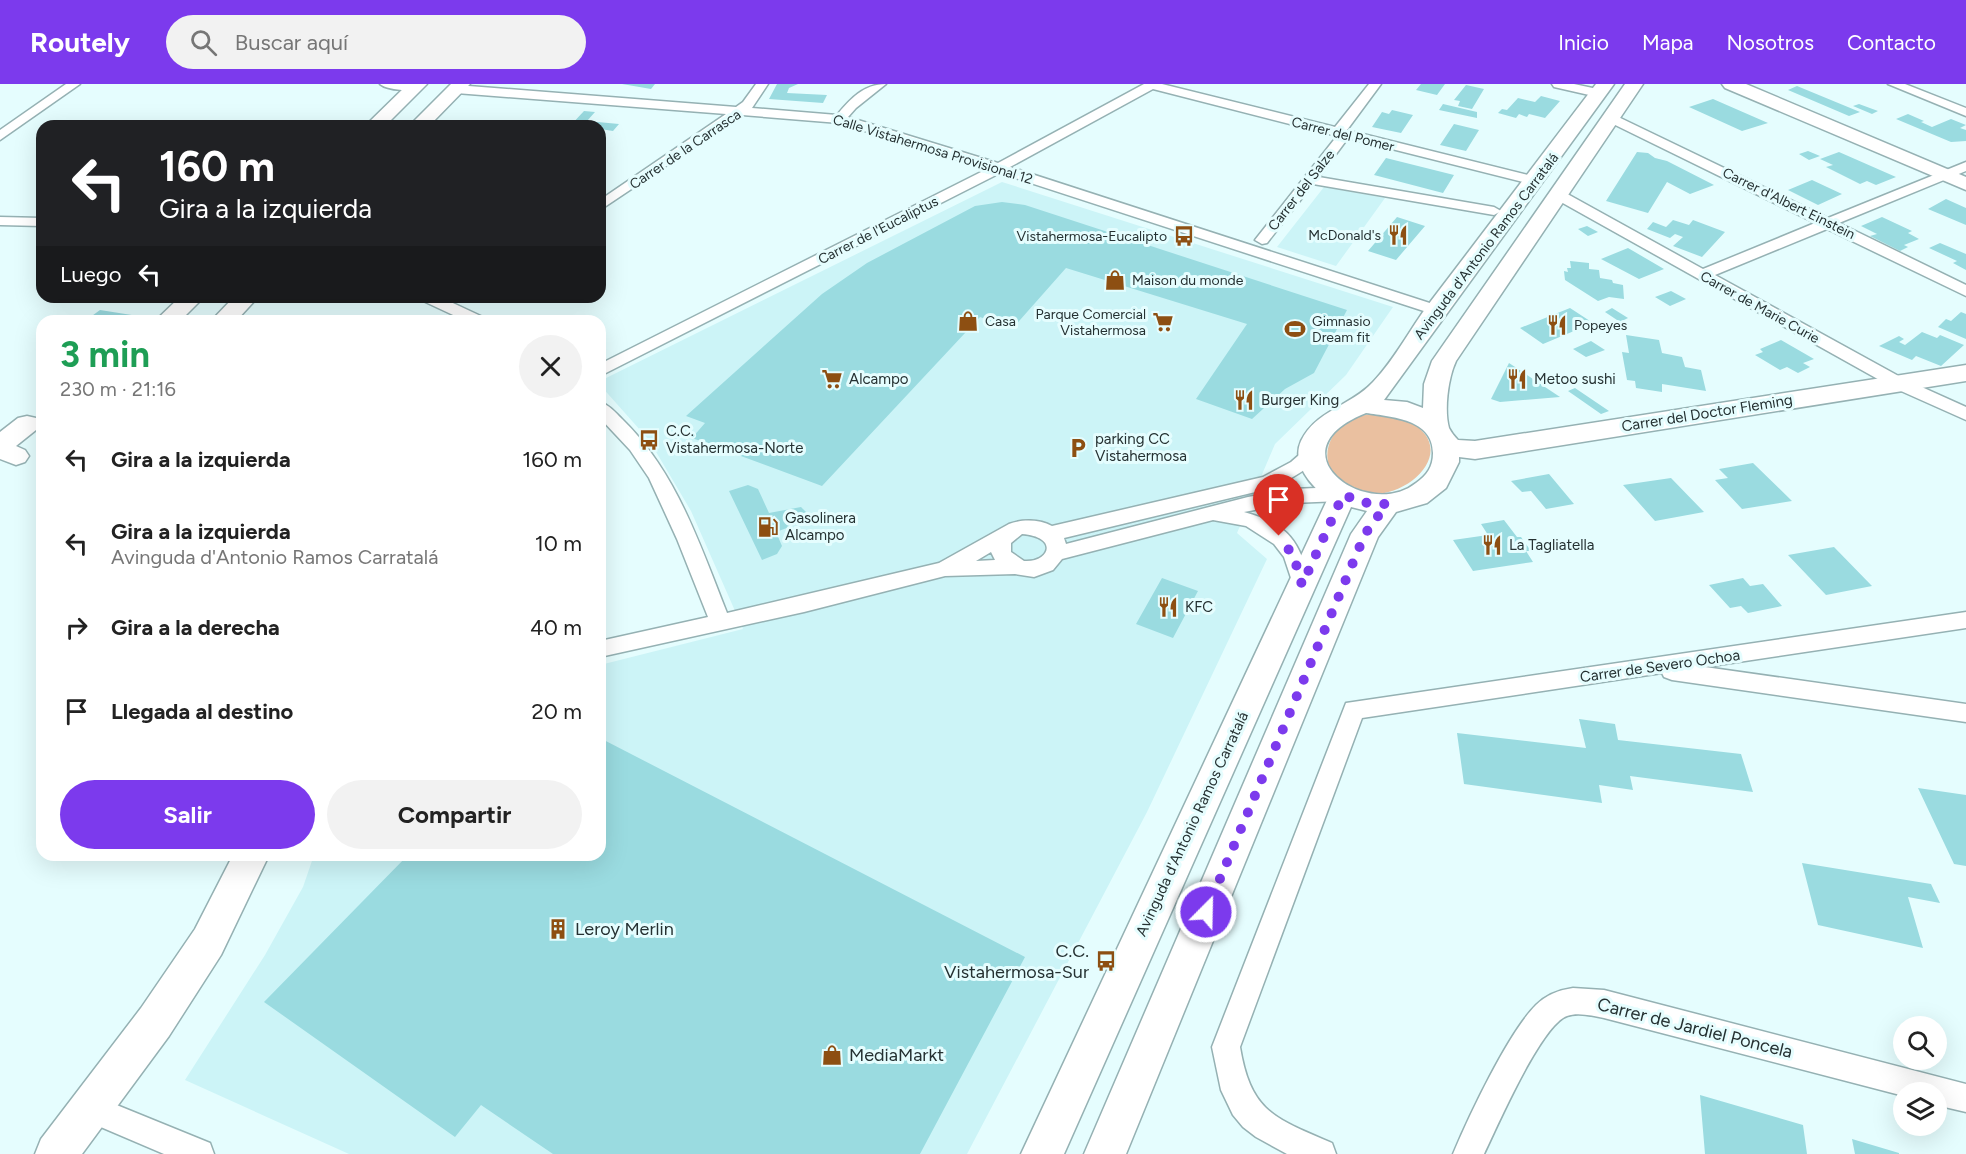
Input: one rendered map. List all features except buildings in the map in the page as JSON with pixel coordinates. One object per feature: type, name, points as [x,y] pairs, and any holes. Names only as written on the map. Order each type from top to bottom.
[{"type":"main road","name":"Avinguda d'Antonio Ramos Carratalá","points":[[1442,436],[1436,385],[1438,372],[1634,84]]},
{"type":"main road","points":[[1731,84],[1966,184]]},
{"type":"main road","points":[[380,120],[417,85]]},
{"type":"main road","points":[[424,120],[458,86]]},
{"type":"main road","name":"Avinguda d'Antonio Ramos Carratalá","points":[[1364,405],[1383,387],[1436,310],[1602,88]]},
{"type":"main road","points":[[174,315],[186,303]]},
{"type":"main road","points":[[229,315],[241,303]]},
{"type":"main road","name":"Carrer del Doctor Fleming","points":[[1442,436],[1475,450],[1966,373]]},
{"type":"main road","points":[[1364,405],[1401,407],[1415,412],[1442,436],[1445,469],[1435,483],[1419,495],[1387,504],[1370,504],[1330,488],[1317,472],[1312,453],[1316,438],[1324,426],[1335,417],[1364,405]]},
{"type":"main road","points":[[34,421],[5,441],[2,447],[4,451],[36,457]]},
{"type":"main road","name":"Avinguda d'Antonio Ramos Carratalá","points":[[1042,1154],[1342,494]]},
{"type":"main road","points":[[1105,1154],[1365,534],[1387,504]]},
{"type":"main road","points":[[56,1154],[155,1022],[208,942],[248,861]]},
{"type":"street","points":[[0,136],[74,84]]},
{"type":"street","points":[[386,84],[417,85]]},
{"type":"street","name":"Carrer de la Carrasca","points":[[606,202],[741,111],[748,105],[762,84]]},
{"type":"street","points":[[840,119],[852,105],[880,84]]},
{"type":"street","name":"Carrer del Salze","points":[[1262,240],[1344,135],[1340,131],[1375,84]]},
{"type":"street","points":[[1558,84],[1602,88]]},
{"type":"street","points":[[1894,84],[1966,112]]},
{"type":"street","name":"Carrer del Pomer","points":[[1152,85],[1534,181]]},
{"type":"street","name":"Carrer de l'Eucaliptus","points":[[606,368],[999,168],[1152,85]]},
{"type":"street","name":"Calle Vistahermosa Provisional 12","points":[[458,86],[840,119],[999,168],[1436,310]]},
{"type":"street","name":"Carrer d'Albert Einstein","points":[[1610,117],[1829,222],[1966,291]]},
{"type":"street","points":[[1701,275],[1966,166]]},
{"type":"street","points":[[1308,179],[1494,211]]},
{"type":"street","name":"Carrer de Marie Curie","points":[[1557,194],[1898,383],[1966,414]]},
{"type":"street","points":[[0,221],[36,222]]},
{"type":"street","name":"Calle Vistahermosa Provisional 12","points":[[1222,241],[1248,244],[1262,240],[1265,249],[1284,261]]},
{"type":"street","points":[[441,303],[467,315]]},
{"type":"street","points":[[451,307],[457,303]]},
{"type":"street","points":[[606,414],[646,457],[669,498],[720,622]]},
{"type":"street","points":[[1054,543],[1269,482],[1298,466],[1312,453]]},
{"type":"street","points":[[945,569],[1021,527],[1030,527],[1054,543],[1292,496],[1342,494]]},
{"type":"street","points":[[1205,514],[1243,517],[1279,536],[1294,557],[1302,585]]},
{"type":"street","points":[[1005,535],[1000,541],[999,549],[1002,557],[1018,567]]},
{"type":"street","points":[[606,648],[945,569],[1037,568],[1047,565],[1054,543]]},
{"type":"street","name":"Carrer de Severo Ochoa","points":[[1321,1154],[1259,1123],[1240,1101],[1229,1075],[1226,1047],[1354,710],[1966,620]]},
{"type":"street","points":[[1648,668],[1966,712]]},
{"type":"street","name":"Carrer de Jardiel Poncela","points":[[1468,1154],[1536,1025],[1554,1007],[1576,1000],[1604,1004],[1668,1020],[1966,1098]]},
{"type":"street","points":[[92,1108],[199,1154]]},
{"type":"shaded area","points":[[1002,182],[1393,307],[1346,375],[1275,444],[1237,533],[1267,559],[1147,812],[967,1154],[349,1154],[185,1080],[265,955],[303,887],[312,861],[606,861],[606,663],[743,629],[691,511],[649,440],[606,392],[606,378]]},
{"type":"shaded area","points":[[1324,187],[1385,198],[1336,266],[1277,247]]},
{"type":"shaded area","points":[[1383,412],[1414,424],[1428,440],[1430,457],[1420,473],[1404,486],[1383,493],[1361,493],[1341,483],[1334,475],[1327,459],[1330,442],[1340,427],[1348,421]]},
{"type":"place","name":"McDonald's","points":[[1398,235]]},
{"type":"place","name":"Vistahermosa-Eucalipto","points":[[1184,236]]},
{"type":"place","name":"Maison du monde","points":[[1115,280]]},
{"type":"place","name":"Casa","points":[[968,321]]},
{"type":"place","name":"Parque Comercial Vistahermosa","points":[[1163,322]]},
{"type":"place","name":"Popeyes","points":[[1557,325]]},
{"type":"place","name":"Gimnasio Dream fit","points":[[1295,329]]},
{"type":"place","name":"Alcampo","points":[[832,379]]},
{"type":"place","name":"Metoo sushi","points":[[1517,379]]},
{"type":"place","name":"Burger King","points":[[1244,400]]},
{"type":"place","name":"C.C. Vistahermosa-Norte","points":[[649,440]]},
{"type":"place","name":"parking CC Vistahermosa","points":[[1078,448]]},
{"type":"place","name":"Gasolinera Alcampo","points":[[768,527]]},
{"type":"place","name":"La Tagliatella","points":[[1492,545]]},
{"type":"place","name":"KFC","points":[[1168,607]]},
{"type":"place","name":"Leroy Merlin","points":[[558,929]]},
{"type":"place","name":"C.C. Vistahermosa-Sur","points":[[1106,961]]},
{"type":"place","name":"MediaMarkt","points":[[832,1055]]},
{"type":"route","points":[[1206,912],[1365,534],[1378,513],[1387,504],[1370,504],[1343,495],[1302,585],[1294,557],[1279,536]]}]
